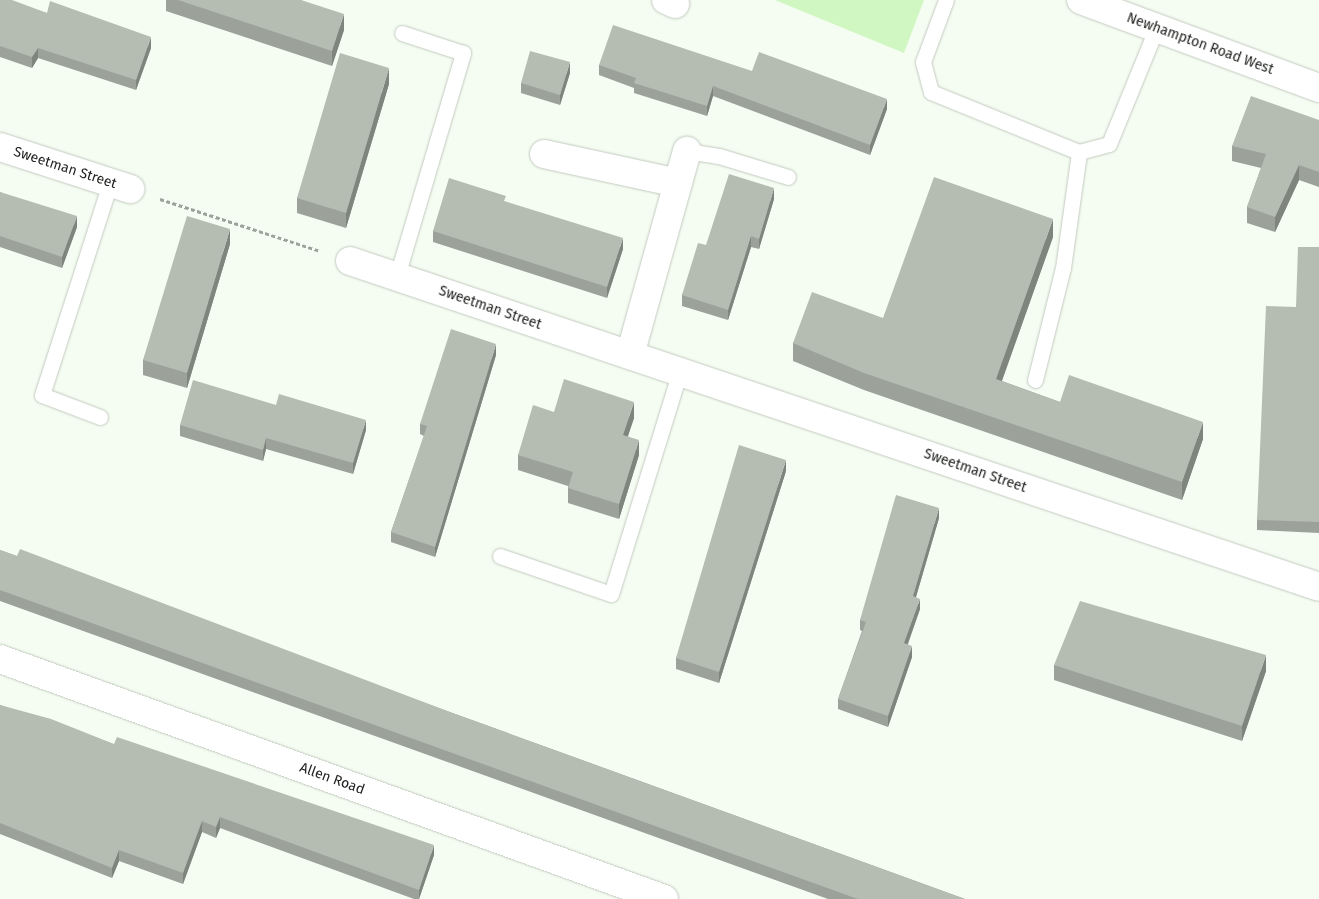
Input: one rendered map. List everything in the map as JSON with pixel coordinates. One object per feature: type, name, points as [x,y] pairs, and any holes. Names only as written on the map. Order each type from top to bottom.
[{"type":"street","name":"Newhampton Road West","points":[[1081,0],[1319,88]]},
{"type":"street","name":"Sweetman Street","points":[[0,147],[120,186]]},
{"type":"street","points":[[630,355],[686,151]]},
{"type":"street","points":[[544,154],[678,182]]},
{"type":"street","name":"Sweetman Street","points":[[350,261],[1319,587]]},
{"type":"street","name":"Allen Road","points":[[0,659],[664,899]]},
{"type":"lane","points":[[946,0],[923,62],[931,92],[1079,152],[1109,144],[1157,28]]},
{"type":"lane","points":[[397,276],[463,53],[402,33]]},
{"type":"lane","points":[[686,151],[719,156],[788,177]]},
{"type":"lane","points":[[1035,380],[1063,268],[1079,152]]},
{"type":"lane","points":[[100,417],[42,395],[120,186]]},
{"type":"lane","points":[[500,556],[611,594],[680,371]]},
{"type":"path","points":[[120,186],[350,261]]},
{"type":"green space","points":[[775,0],[924,0],[904,53]]},
{"type":"building","points":[[0,0],[12,0],[47,13],[50,1],[151,37],[136,80],[38,48],[32,57],[0,46]]},
{"type":"building","points":[[178,0],[301,0],[344,14],[332,51]]},
{"type":"building","points":[[613,25],[752,71],[759,52],[887,99],[870,145],[713,86],[707,106],[634,83],[636,78],[599,65]]},
{"type":"building","points":[[530,51],[570,62],[560,95],[521,83]]},
{"type":"building","points":[[340,53],[389,68],[346,213],[297,198]]},
{"type":"building","points":[[1251,96],[1319,120],[1319,172],[1299,165],[1275,217],[1247,207],[1266,154],[1232,146]]},
{"type":"building","points":[[729,174],[774,188],[759,239],[751,236],[728,310],[682,295],[698,243],[706,245]]},
{"type":"building","points":[[934,177],[1053,219],[996,379],[1060,402],[1069,375],[1203,422],[1182,482],[864,373],[793,343],[812,292],[883,318]]},
{"type":"building","points":[[449,178],[506,196],[504,201],[623,238],[607,287],[433,231]]},
{"type":"building","points":[[0,192],[77,216],[62,257],[0,236]]},
{"type":"building","points":[[187,216],[230,229],[187,373],[143,360]]},
{"type":"building","points":[[1298,247],[1319,247],[1319,522],[1257,520],[1266,306],[1296,307]]},
{"type":"building","points":[[451,329],[496,344],[435,547],[391,532],[427,426],[420,424]]},
{"type":"building","points":[[564,379],[634,402],[623,435],[639,440],[619,504],[568,488],[573,472],[518,455],[533,405],[554,412]]},
{"type":"building","points":[[193,380],[276,405],[279,394],[366,420],[353,463],[266,438],[263,450],[180,425]]},
{"type":"building","points":[[739,445],[786,460],[719,672],[676,658]]},
{"type":"building","points":[[896,495],[939,508],[913,596],[920,599],[904,643],[912,646],[888,716],[838,699],[866,622],[860,620]]},
{"type":"building","points":[[20,549],[458,715],[965,899],[858,899],[0,590],[0,550],[17,556]]},
{"type":"building","points":[[1080,601],[1266,655],[1242,726],[1054,665]]},
{"type":"building","points":[[0,705],[51,719],[114,744],[117,737],[434,845],[419,890],[220,817],[216,827],[202,821],[183,873],[119,850],[112,868],[0,823]]}]
